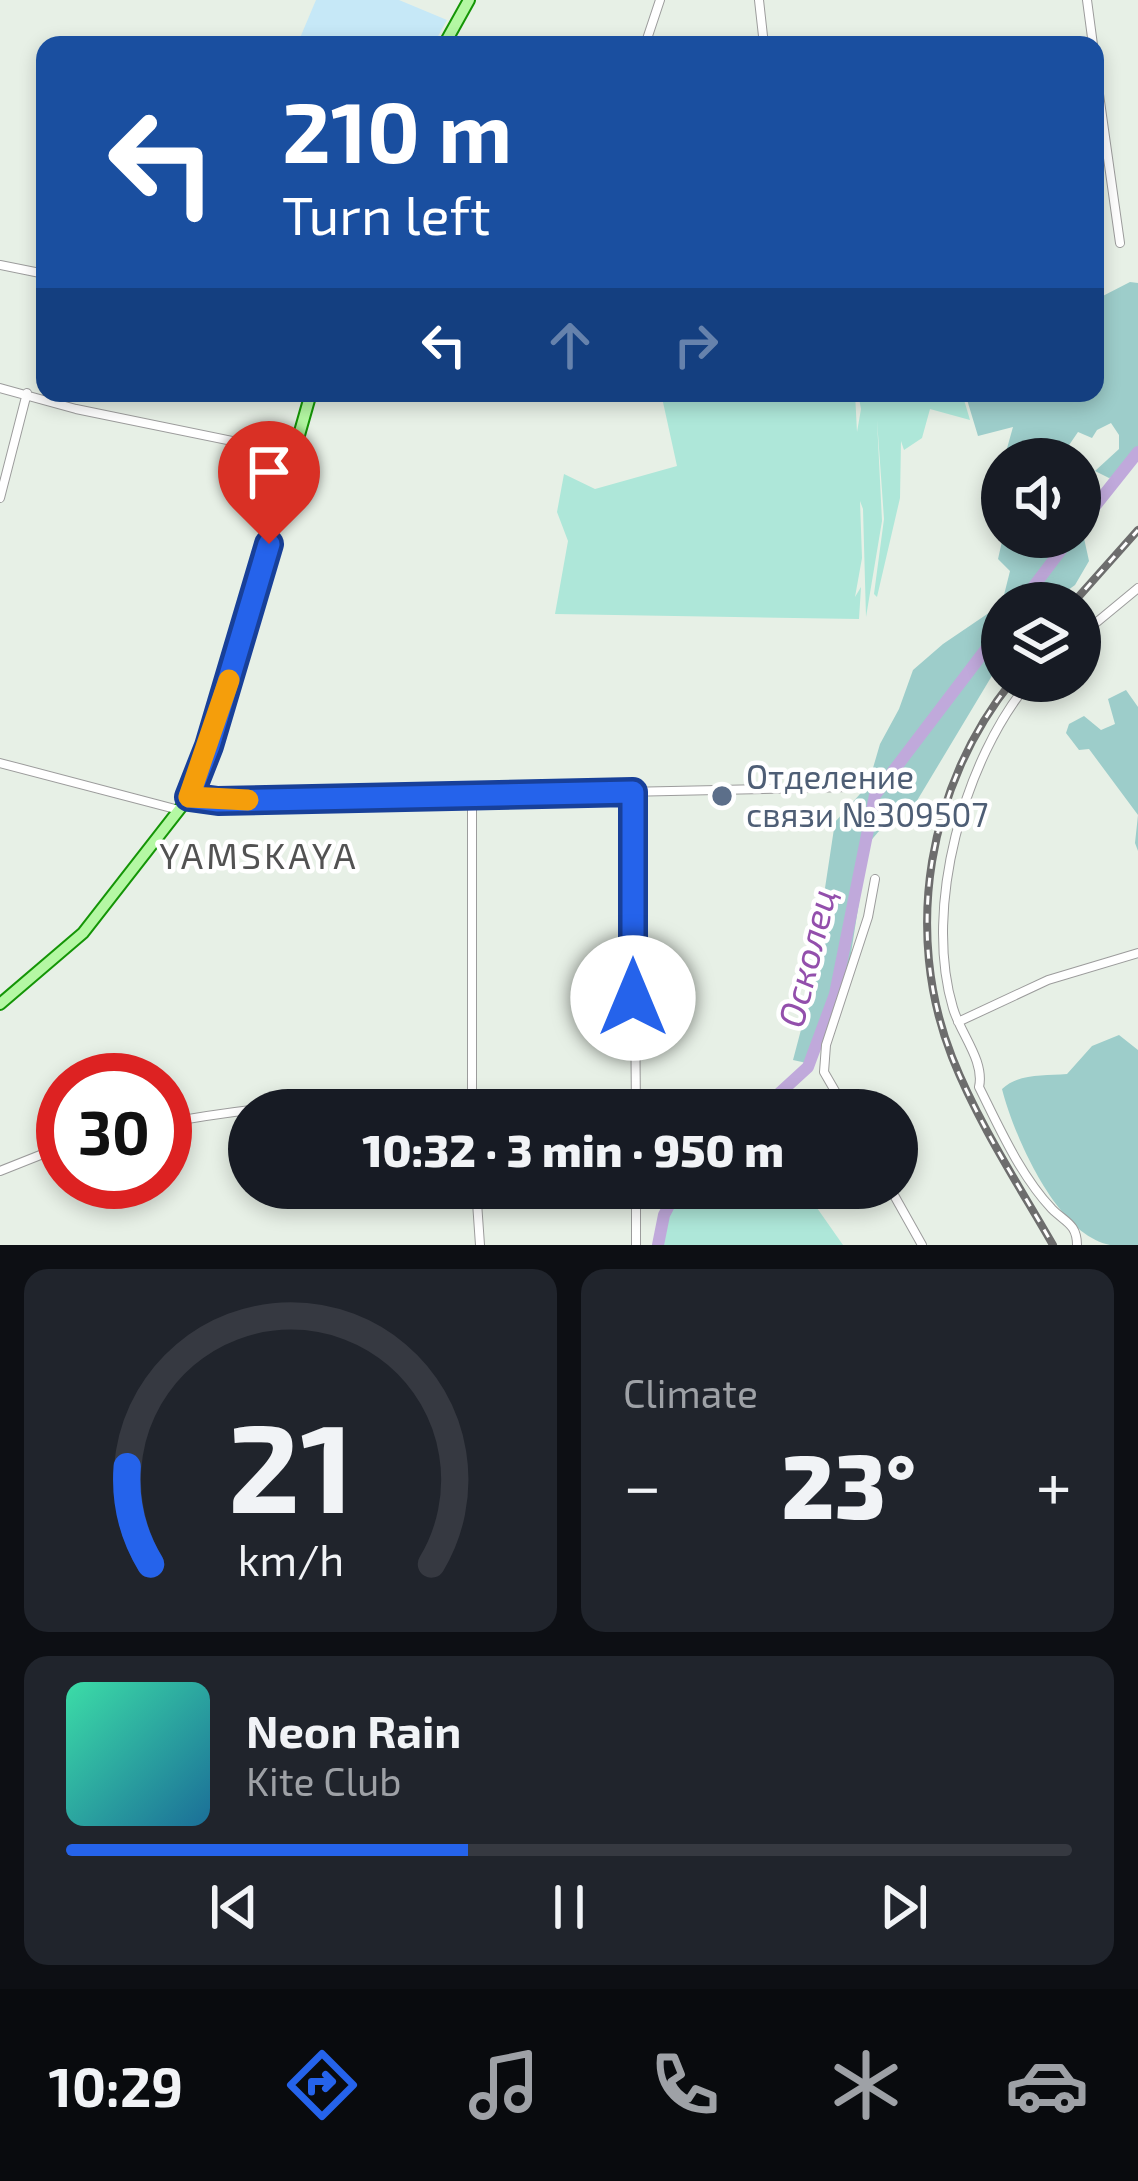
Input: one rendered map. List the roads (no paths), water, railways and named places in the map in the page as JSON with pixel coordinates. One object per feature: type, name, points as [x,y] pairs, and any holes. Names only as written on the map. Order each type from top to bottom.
[{"type":"main road","points":[[449,36],[469,0]]},
{"type":"main road","points":[[0,1004],[83,933],[189,797],[209,746],[308,402]]},
{"type":"street","points":[[649,36],[660,0]]},
{"type":"street","points":[[759,0],[763,36]]},
{"type":"street","points":[[1088,0],[1092,36]]},
{"type":"street","points":[[1104,130],[1120,243]]},
{"type":"street","points":[[0,265],[36,272]]},
{"type":"street","points":[[0,388],[36,396]]},
{"type":"street","points":[[0,498],[27,393]]},
{"type":"street","points":[[55,402],[296,454]]},
{"type":"street","points":[[1101,619],[1138,588]]},
{"type":"street","points":[[1017,702],[981,758],[964,803],[946,903],[952,981],[958,1022],[981,1075],[979,1087],[1010,1148],[1052,1209],[1072,1225],[1077,1245]]},
{"type":"street","points":[[0,764],[180,810]]},
{"type":"street","points":[[189,797],[218,801],[843,787]]},
{"type":"street","points":[[633,792],[636,1089]]},
{"type":"street","points":[[471,1089],[472,796]]},
{"type":"street","points":[[833,1089],[824,1072],[826,1045],[868,917],[875,879]]},
{"type":"street","points":[[958,1022],[1048,980],[1138,953]]},
{"type":"street","points":[[192,1118],[228,1111]]},
{"type":"street","points":[[0,1171],[36,1157]]},
{"type":"street","points":[[477,1209],[480,1245]]},
{"type":"street","points":[[636,1209],[636,1245]]},
{"type":"street","points":[[902,1209],[922,1245]]},
{"type":"waterway","name":"Осколец","points":[[1101,499],[1138,452]]},
{"type":"waterway","name":"Осколец","points":[[1037,582],[1055,558]]},
{"type":"waterway","name":"Осколец","points":[[784,1089],[808,1067],[835,994],[875,795],[981,656]]},
{"type":"waterway","name":"Осколец","points":[[658,1245],[667,1209]]},
{"type":"railway","points":[[1092,582],[1138,530]]},
{"type":"railway","points":[[997,702],[960,766],[943,813],[927,911],[929,960],[937,1009],[962,1082],[1053,1245]]},
{"type":"place","name":"Отделение связи №309507","points":[[722,796]]},
{"type":"district","name":"YAMSKAYA","points":[[259,856]]}]
